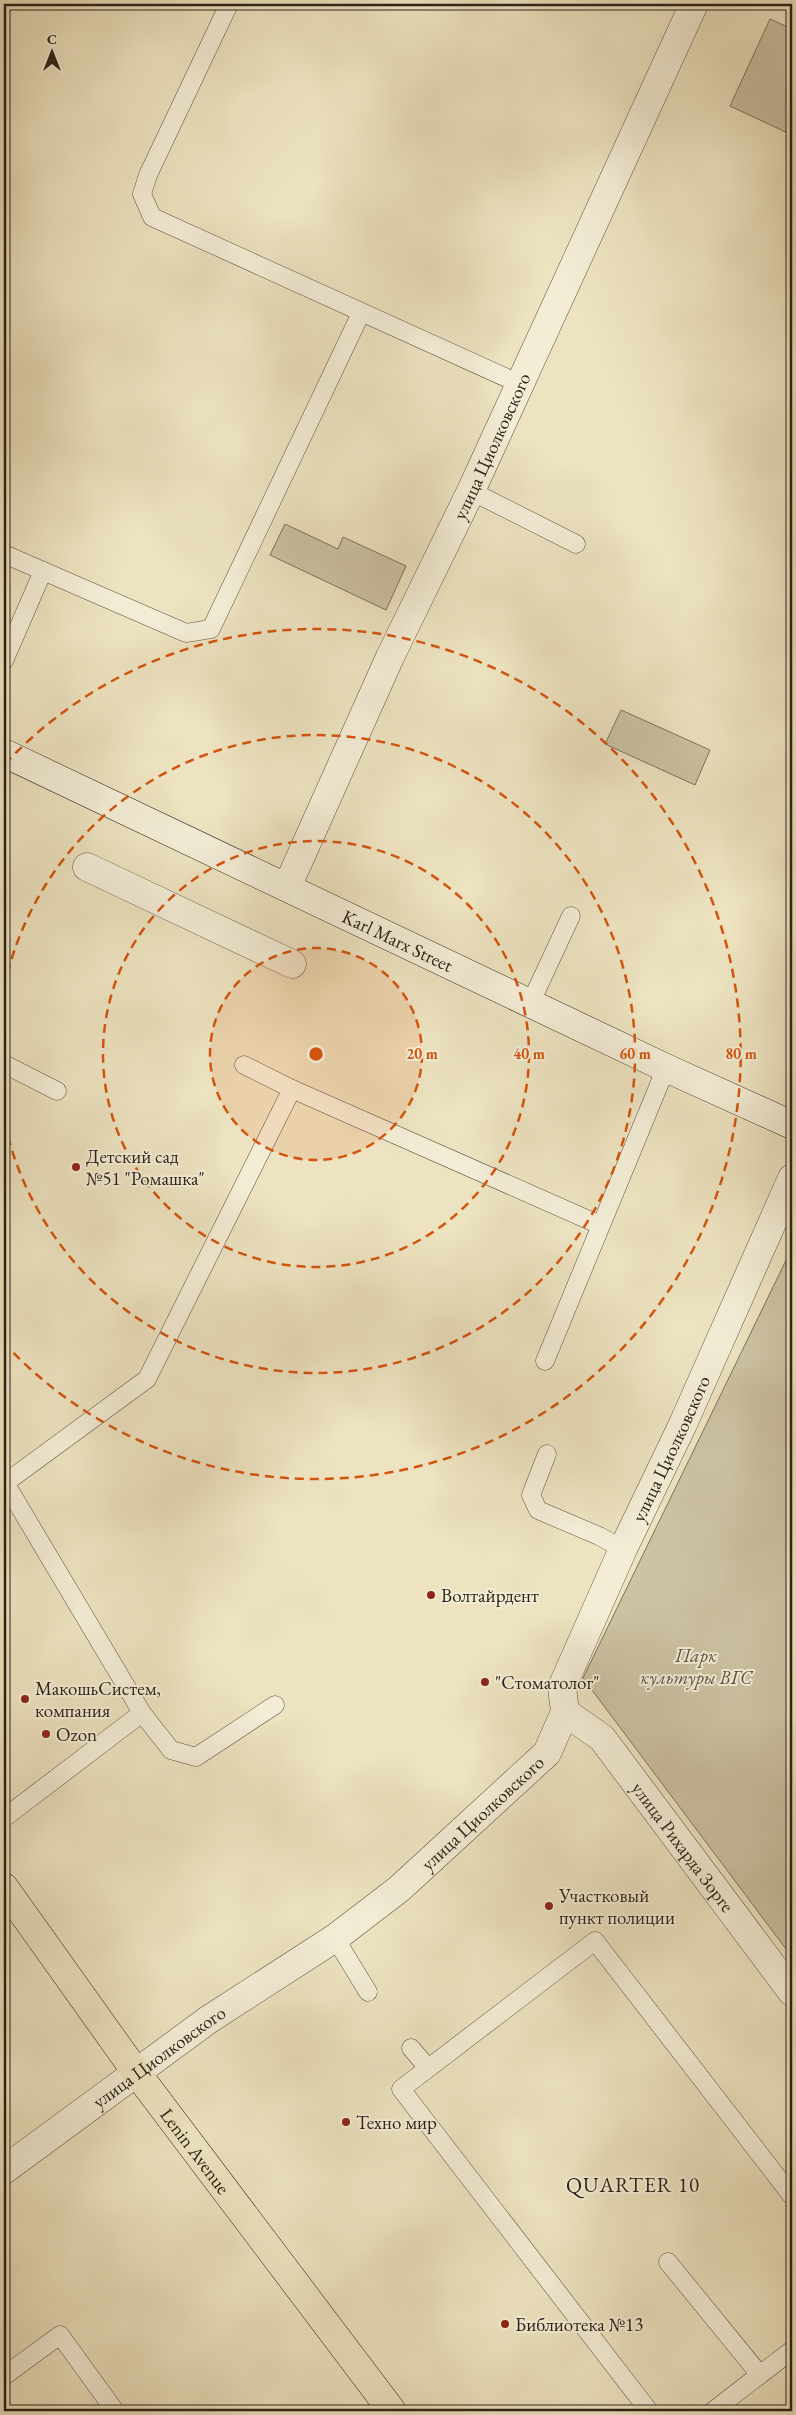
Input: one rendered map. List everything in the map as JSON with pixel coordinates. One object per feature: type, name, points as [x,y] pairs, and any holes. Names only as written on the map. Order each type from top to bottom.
[{"type":"main road","name":"Lenin Avenue","points":[[4,1887],[136,2072],[392,2411]]},
{"type":"street","name":"улица Циолковского","points":[[287,888],[386,666],[470,492],[694,4]]},
{"type":"street","name":"Karl Marx Street","points":[[4,753],[530,1004],[792,1125]]},
{"type":"street","points":[[87,867],[292,964]]},
{"type":"street","name":"улица Циолковского","points":[[4,2170],[208,2020],[335,1938],[399,1889],[547,1753],[565,1712],[562,1687],[623,1549],[683,1424],[792,1178]]},
{"type":"street","name":"улица Рихарда Зорге","points":[[565,1712],[602,1738],[792,1992]]},
{"type":"lane","points":[[229,4],[152,165],[142,194],[152,217],[520,384]]},
{"type":"lane","points":[[4,554],[186,633],[211,629],[361,313]]},
{"type":"lane","points":[[470,492],[576,544]]},
{"type":"lane","points":[[4,661],[44,571]]},
{"type":"lane","points":[[530,1004],[571,916]]},
{"type":"lane","points":[[4,1064],[57,1091]]},
{"type":"lane","points":[[244,1065],[292,1089],[600,1226]]},
{"type":"lane","points":[[545,1361],[666,1068]]},
{"type":"lane","points":[[274,1705],[196,1757],[171,1750],[142,1713],[4,1482],[147,1379],[292,1089]]},
{"type":"lane","points":[[547,1454],[531,1495],[538,1510],[599,1536],[623,1549]]},
{"type":"lane","points":[[4,1818],[142,1713]]},
{"type":"lane","points":[[335,1938],[368,1992]]},
{"type":"lane","points":[[650,2411],[401,2089],[595,1941],[792,2196]]},
{"type":"lane","points":[[411,2048],[428,2068]]},
{"type":"lane","points":[[668,2262],[760,2375]]},
{"type":"lane","points":[[4,2376],[60,2335],[115,2411]]},
{"type":"lane","points":[[713,2411],[792,2350]]},
{"type":"green space","points":[[770,19],[792,29],[792,135],[730,106]]},
{"type":"green space","points":[[285,524],[338,549],[343,537],[406,566],[386,610],[270,555]]},
{"type":"green space","points":[[621,710],[710,750],[695,785],[605,744]]},
{"type":"green space","name":"Парк культуры ВГС","points":[[792,1248],[792,1957],[583,1678]]},
{"type":"place","name":"Детский сад №51 \"Ромашка\"","points":[[76,1167]]},
{"type":"place","name":"Волтайрдент","points":[[431,1595]]},
{"type":"place","name":"\"Стоматолог\"","points":[[485,1682]]},
{"type":"place","name":"МакошьСистем, компания","points":[[25,1699]]},
{"type":"place","name":"Ozon","points":[[46,1734]]},
{"type":"place","name":"Участковый пункт полиции","points":[[549,1906]]},
{"type":"place","name":"Техно мир","points":[[346,2122]]},
{"type":"place","name":"Библиотека №13","points":[[505,2324]]},
{"type":"district","name":"QUARTER 10","points":[[633,2184]]}]
